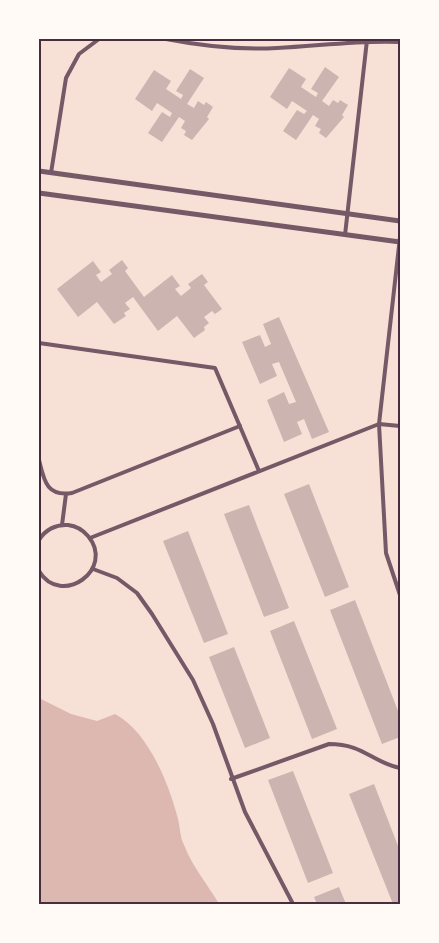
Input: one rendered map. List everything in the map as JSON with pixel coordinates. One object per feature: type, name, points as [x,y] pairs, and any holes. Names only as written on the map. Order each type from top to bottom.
[{"type":"street","points":[[39,171],[400,221]]},
{"type":"street","points":[[39,193],[400,242]]},
{"type":"lane","points":[[51,173],[66,78],[79,54],[98,39]]},
{"type":"lane","points":[[166,39],[214,46],[261,48],[367,40],[400,42]]},
{"type":"lane","points":[[345,235],[367,40]]},
{"type":"lane","points":[[400,237],[379,424],[386,553],[400,595]]},
{"type":"lane","points":[[39,343],[215,368],[259,471]]},
{"type":"lane","points":[[90,538],[379,424],[400,426]]},
{"type":"lane","points":[[39,460],[45,482],[54,491],[66,494],[240,426]]},
{"type":"lane","points":[[62,525],[66,494]]},
{"type":"lane","points":[[39,540],[47,531],[62,525],[78,528],[90,538],[96,553],[93,569],[83,581],[68,586],[52,584],[39,571]]},
{"type":"lane","points":[[93,569],[105,572],[127,585],[149,608],[204,703],[231,779],[260,844],[293,904]]},
{"type":"lane","points":[[231,779],[329,744],[357,747],[383,762],[400,768]]},
{"type":"shaded area","points":[[39,698],[71,714],[97,721],[115,714],[138,733],[156,760],[163,775],[174,805],[187,853],[219,904],[39,904]]},
{"type":"building","points":[[325,67],[339,77],[322,101],[329,106],[333,100],[338,103],[340,100],[348,105],[342,115],[344,117],[326,138],[319,133],[321,129],[315,126],[319,119],[313,115],[296,140],[283,131],[297,110],[304,114],[307,111],[292,101],[287,109],[270,97],[289,68],[306,79],[301,87],[316,97],[318,93],[311,89]]},
{"type":"building","points":[[190,69],[204,78],[187,104],[194,108],[198,101],[204,105],[206,102],[213,107],[207,117],[209,119],[192,140],[184,135],[186,131],[181,128],[185,121],[179,117],[162,142],[148,133],[162,112],[170,117],[172,113],[157,103],[152,111],[135,99],[154,70],[171,81],[166,89],[181,99],[183,95],[176,91]]},
{"type":"building","points":[[122,260],[128,268],[125,271],[144,297],[172,275],[180,286],[175,289],[181,296],[191,288],[188,284],[202,274],[208,282],[204,285],[222,309],[215,314],[212,311],[204,317],[209,323],[204,327],[205,330],[194,338],[177,316],[158,331],[133,297],[125,303],[130,309],[124,313],[126,316],[114,324],[97,302],[78,317],[57,289],[93,261],[101,272],[96,275],[101,282],[112,274],[109,270]]},
{"type":"building","points":[[279,317],[329,432],[312,439],[304,419],[297,422],[302,434],[284,442],[267,400],[284,392],[289,404],[296,402],[279,362],[272,364],[277,376],[260,384],[242,342],[260,335],[265,347],[271,344],[263,324]]},
{"type":"building","points":[[398,452],[400,452],[400,465],[399,465]]},
{"type":"building","points":[[309,484],[349,587],[325,597],[284,494]]},
{"type":"building","points":[[249,505],[289,608],[264,617],[224,514]]},
{"type":"building","points":[[188,531],[228,634],[204,643],[163,541]]},
{"type":"building","points":[[355,600],[400,716],[400,737],[382,744],[330,610]]},
{"type":"building","points":[[294,621],[337,729],[312,739],[270,631]]},
{"type":"building","points":[[234,647],[270,738],[245,748],[209,657]]},
{"type":"building","points":[[293,771],[333,873],[308,883],[268,780]]},
{"type":"building","points":[[374,784],[400,851],[400,904],[393,904],[349,794]]},
{"type":"building","points":[[339,887],[346,904],[317,904],[314,897]]}]
